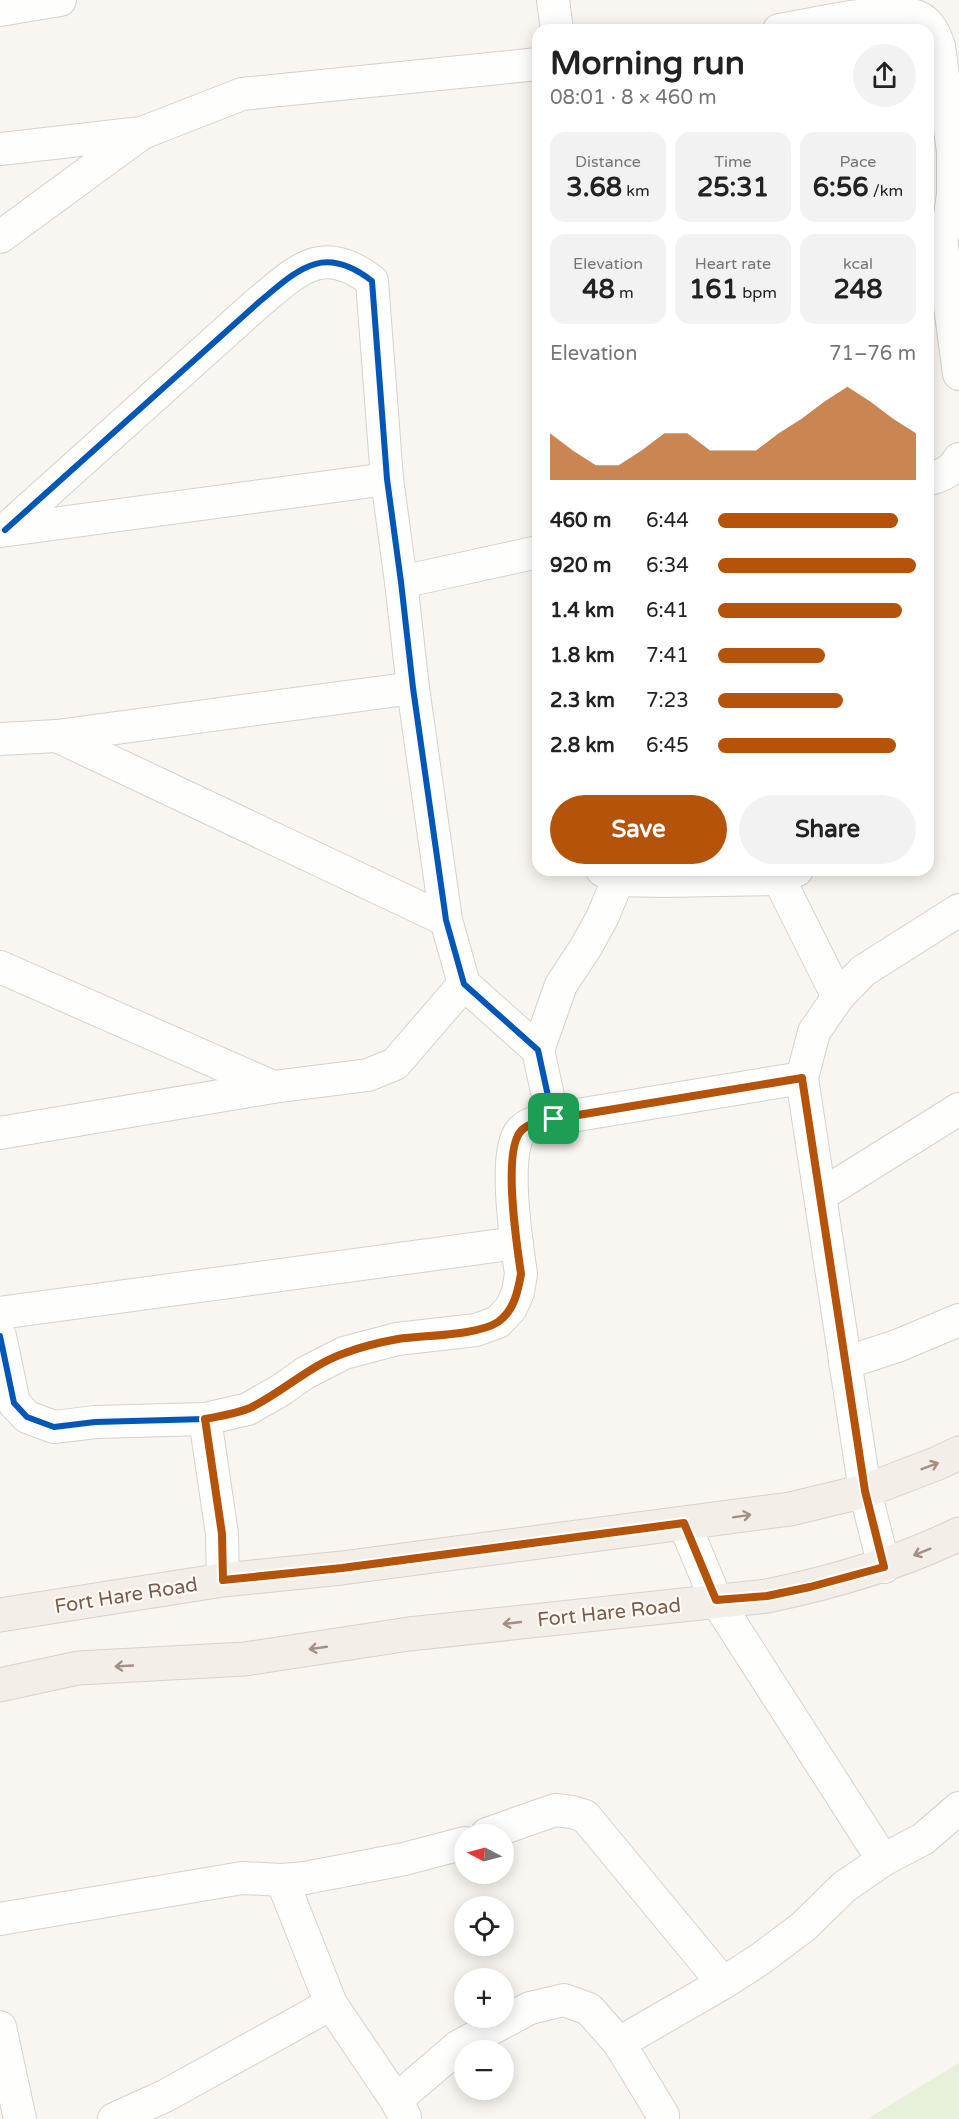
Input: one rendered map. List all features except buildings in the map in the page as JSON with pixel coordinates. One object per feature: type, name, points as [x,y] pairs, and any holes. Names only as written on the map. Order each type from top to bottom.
[{"type":"main road","name":"Fort Hare Road","points":[[0,1615],[223,1580],[342,1568],[790,1509],[865,1491],[959,1453]]},
{"type":"main road","name":"Fort Hare Road","points":[[0,1685],[78,1668],[245,1659],[409,1634],[767,1596],[884,1567],[959,1534]]},
{"type":"street","points":[[553,0],[556,24]]},
{"type":"street","points":[[0,10],[51,1]]},
{"type":"street","points":[[819,24],[903,13],[920,18],[926,24]]},
{"type":"street","points":[[934,33],[939,46],[953,152],[950,216],[935,248],[959,374]]},
{"type":"street","points":[[0,149],[142,133],[242,94],[532,65]]},
{"type":"street","points":[[0,237],[142,133]]},
{"type":"street","points":[[3,531],[297,270],[319,263],[338,262],[358,270],[372,280],[387,480],[412,688],[446,920],[464,984],[538,1050]]},
{"type":"street","points":[[934,478],[955,466],[959,459]]},
{"type":"street","points":[[3,531],[387,480]]},
{"type":"street","points":[[401,582],[532,553]]},
{"type":"street","points":[[0,739],[57,736],[412,688]]},
{"type":"street","points":[[57,736],[446,920]]},
{"type":"street","points":[[554,1119],[538,1050],[561,985],[602,918],[610,876]]},
{"type":"street","points":[[789,876],[838,997]]},
{"type":"street","points":[[884,1567],[865,1491],[802,1078],[814,1032],[838,997],[863,971],[959,910]]},
{"type":"street","points":[[0,967],[273,1087]]},
{"type":"street","points":[[0,1133],[273,1087],[368,1075],[395,1064],[464,984]]},
{"type":"street","points":[[0,1336],[14,1402],[27,1417],[54,1427],[95,1422],[205,1419],[248,1409],[304,1373],[344,1353],[397,1339],[476,1330],[498,1322],[511,1308],[518,1292],[521,1274],[510,1162],[514,1143],[521,1129],[533,1123],[554,1119],[802,1078]]},
{"type":"street","points":[[820,1195],[959,1109]]},
{"type":"street","points":[[0,1312],[517,1243]]},
{"type":"street","points":[[845,1363],[897,1346],[959,1320]]},
{"type":"street","points":[[205,1419],[222,1534],[223,1580]]},
{"type":"street","points":[[684,1523],[716,1600],[883,1860]]},
{"type":"street","points":[[619,2043],[723,1983],[803,1927],[844,1887],[883,1860],[923,1839],[959,1808]]},
{"type":"street","points":[[514,1824],[555,1810],[585,1816],[723,1983]]},
{"type":"street","points":[[0,1919],[242,1878],[282,1880],[305,1878],[404,1859],[454,1846]]},
{"type":"street","points":[[282,1880],[331,2004],[401,2109],[459,2046],[530,2008],[564,2000],[589,2009],[619,2043],[663,2115],[663,2119]]},
{"type":"street","points":[[114,2119],[165,2096],[331,2004]]},
{"type":"street","points":[[0,2027],[20,2119]]},
{"type":"green space","points":[[959,2063],[959,2119],[867,2119]]},
{"type":"cycle path","points":[[5,530],[287,279],[312,265],[325,262],[355,270],[372,281],[387,479],[413,688],[446,920],[464,984],[538,1050],[553,1119]]},
{"type":"cycle path","points":[[0,1336],[14,1403],[27,1417],[54,1427],[95,1422],[205,1419],[248,1409],[305,1373],[344,1353],[397,1339],[476,1330],[498,1322],[511,1308],[518,1292],[521,1274],[514,1220],[512,1175],[516,1139],[526,1127],[553,1119],[802,1078]]},
{"type":"route","points":[[802,1078],[865,1491],[884,1567],[767,1596],[716,1600],[684,1523],[342,1568],[223,1580],[222,1534],[205,1419],[248,1409],[304,1373],[344,1353],[397,1339],[476,1330],[498,1322],[511,1308],[518,1292],[521,1274],[510,1162],[514,1143],[521,1129],[533,1123],[554,1119],[802,1078]]}]
